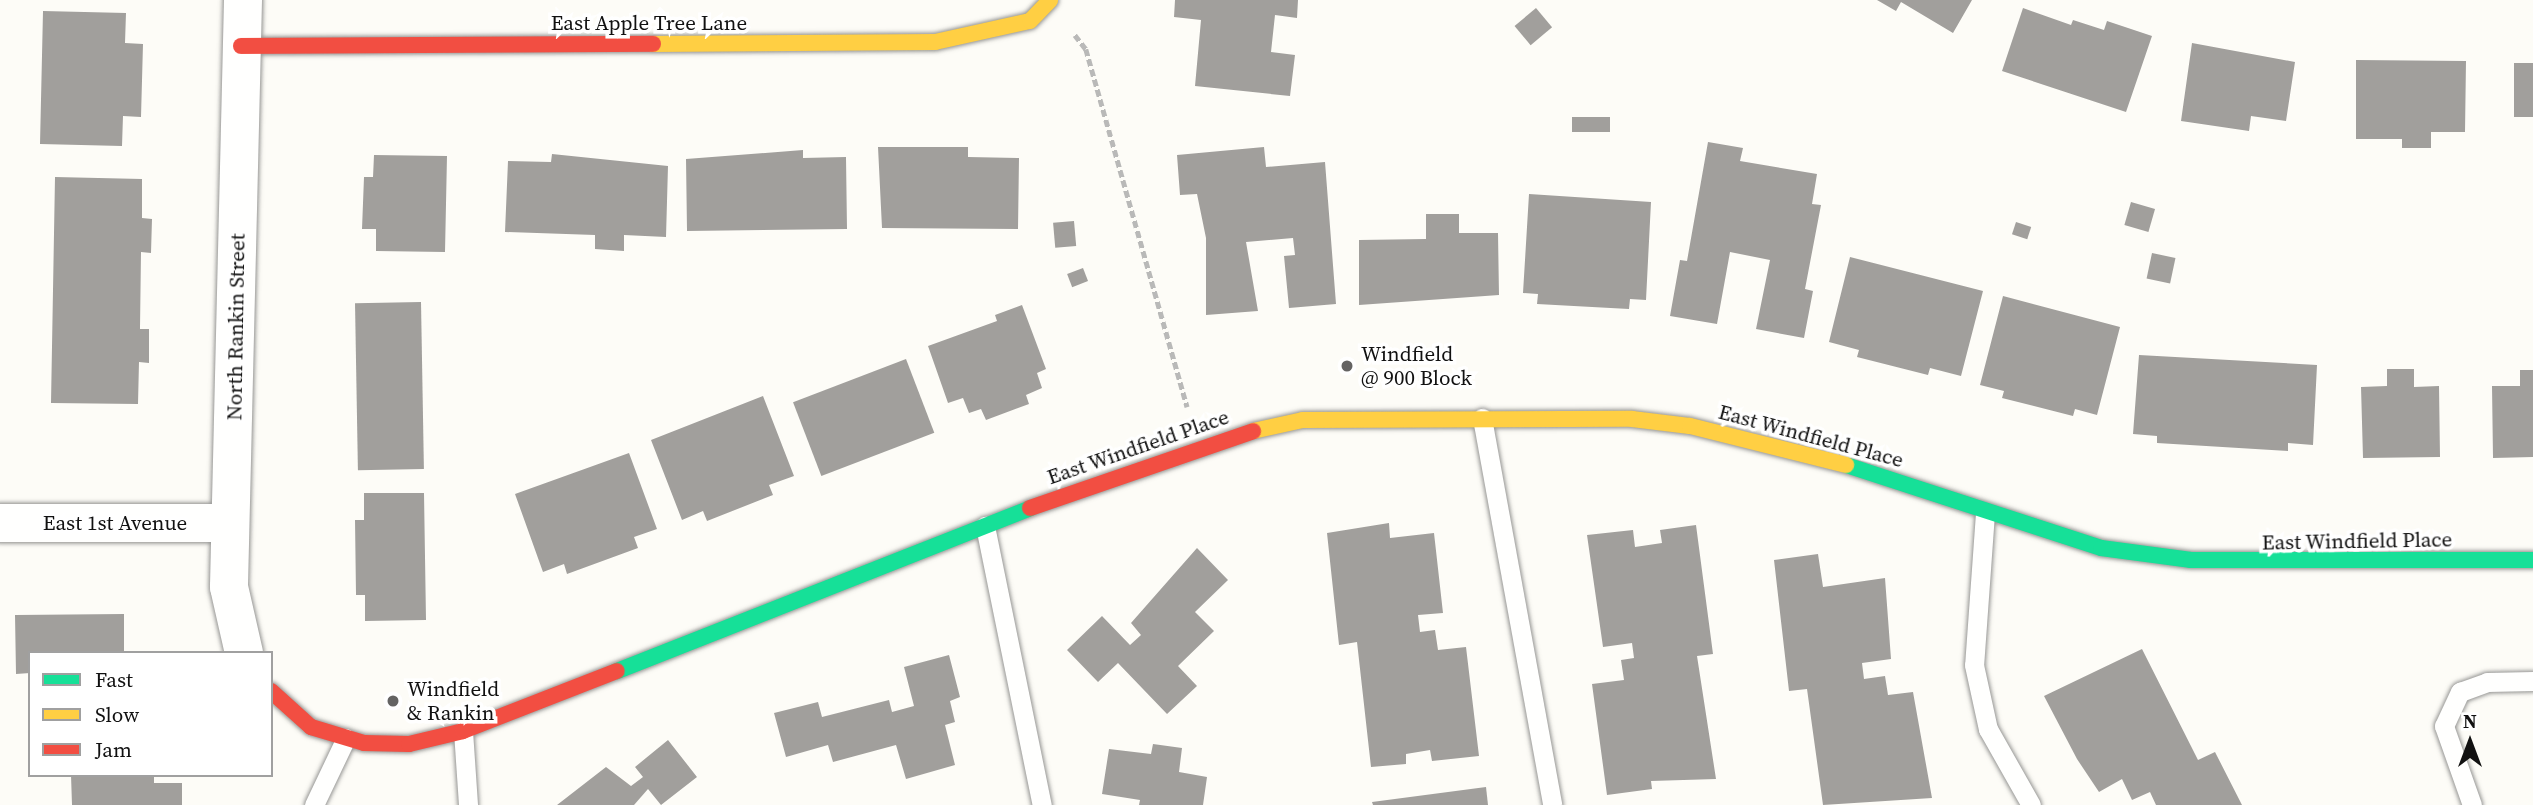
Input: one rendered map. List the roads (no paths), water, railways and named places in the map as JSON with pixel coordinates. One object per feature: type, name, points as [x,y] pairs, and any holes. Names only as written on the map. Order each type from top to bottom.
[{"type":"street","name":"North Rankin Street","points":[[243,0],[229,587],[244,651]]},
{"type":"street","name":"East Apple Tree Lane","points":[[241,46],[935,42],[1030,21],[1049,2]]},
{"type":"street","name":"East Windfield Place","points":[[463,731],[1199,445],[1303,420],[1632,419],[1713,430],[1808,452],[1985,513],[2101,548],[2191,560],[2533,560]]},
{"type":"street","name":"East 1st Avenue","points":[[0,523],[230,523]]},
{"type":"street","points":[[273,693],[311,727],[346,738],[409,744],[463,731]]},
{"type":"lane","points":[[1482,418],[1552,805]]},
{"type":"lane","points":[[1985,513],[1973,665],[1988,729],[2031,805]]},
{"type":"lane","points":[[985,526],[1041,805]]},
{"type":"lane","points":[[2472,805],[2444,726],[2460,692],[2487,682],[2533,681]]},
{"type":"lane","points":[[463,731],[468,805]]},
{"type":"lane","points":[[314,805],[346,738]]},
{"type":"place","name":"Windfield @ 900 Block","points":[[1347,366]]},
{"type":"place","name":"Windfield & Rankin","points":[[393,701]]}]
